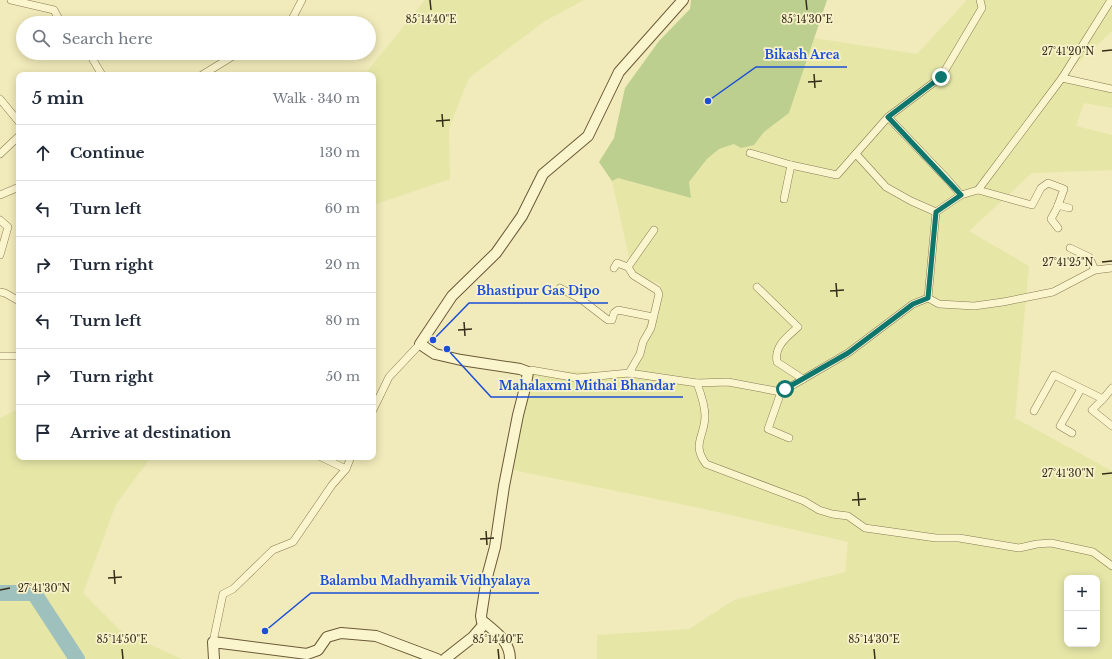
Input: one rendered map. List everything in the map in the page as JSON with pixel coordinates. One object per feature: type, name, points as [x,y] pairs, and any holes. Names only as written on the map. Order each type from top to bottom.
[{"type":"street","points":[[11,0],[54,10],[57,16]]},
{"type":"street","points":[[294,16],[302,0]]},
{"type":"street","points":[[376,403],[388,377],[420,344],[452,296],[496,253],[522,216],[543,174],[588,136],[619,72],[683,0]]},
{"type":"street","points":[[750,153],[791,165],[837,175],[888,117],[941,77],[982,8],[980,0]]},
{"type":"street","points":[[978,190],[1062,78],[1111,0]]},
{"type":"street","points":[[94,60],[100,72]]},
{"type":"street","points":[[207,72],[227,60]]},
{"type":"street","points":[[1062,78],[1112,89]]},
{"type":"street","points":[[0,99],[16,118]]},
{"type":"street","points":[[888,117],[961,195]]},
{"type":"street","points":[[0,154],[16,139]]},
{"type":"street","points":[[856,154],[886,187],[911,201],[936,212]]},
{"type":"street","points":[[784,199],[791,165]]},
{"type":"street","points":[[936,212],[961,195],[978,190],[1032,205],[1041,188],[1048,183],[1064,189],[1051,219],[1058,228]]},
{"type":"street","points":[[0,195],[16,189]]},
{"type":"street","points":[[1058,205],[1069,208]]},
{"type":"street","points":[[928,298],[936,212]]},
{"type":"street","points":[[0,220],[8,227],[0,255]]},
{"type":"street","points":[[628,266],[654,230]]},
{"type":"street","points":[[1070,248],[1089,257],[1095,270]]},
{"type":"street","points":[[614,268],[617,263],[628,266],[633,274],[657,290],[659,294],[651,328],[643,342],[640,354],[629,373]]},
{"type":"street","points":[[928,298],[939,304],[974,306],[1003,302],[1053,292],[1095,270],[1112,268]]},
{"type":"street","points":[[757,287],[798,327],[779,346],[775,355],[777,362],[803,379]]},
{"type":"street","points":[[560,288],[582,300],[608,320],[612,320],[614,313],[618,310],[653,317]]},
{"type":"street","points":[[0,292],[16,299]]},
{"type":"street","points":[[789,438],[768,429],[781,392],[848,353],[913,304],[928,298]]},
{"type":"street","points":[[420,344],[436,354],[461,360],[520,369],[528,372],[531,370],[577,378],[629,373],[697,383],[728,382],[781,392]]},
{"type":"street","points":[[0,356],[16,356]]},
{"type":"street","points":[[510,659],[508,645],[502,638],[482,622],[481,616],[487,577],[495,547],[504,486],[528,372]]},
{"type":"street","points":[[1034,411],[1054,375],[1104,399]]},
{"type":"street","points":[[697,383],[702,395],[705,418],[699,442],[700,456],[706,464],[804,501],[819,510],[832,514],[848,516],[865,528],[936,538],[959,538],[1019,548],[1051,543],[1093,552],[1112,566]]},
{"type":"street","points":[[1112,388],[1104,399],[1092,410],[1112,426]]},
{"type":"street","points":[[1072,433],[1060,426],[1081,389]]},
{"type":"street","points":[[327,460],[346,469]]},
{"type":"street","points":[[214,659],[213,642],[223,594],[233,589],[273,550],[293,542],[332,485],[346,469],[350,460]]},
{"type":"street","points":[[445,659],[473,637],[485,623]]},
{"type":"street","points":[[213,642],[307,654],[318,650],[327,637],[341,633],[376,636],[437,659]]},
{"type":"green space","points":[[425,0],[584,0],[545,21],[469,78],[449,128],[450,179],[376,204],[376,72],[366,72]]},
{"type":"green space","points":[[691,0],[827,0],[789,113],[764,132],[754,145],[741,148],[734,144],[719,149],[707,159],[689,182],[691,198],[618,178],[612,181],[599,162],[614,138],[625,88],[659,41],[690,9]]},
{"type":"green space","points":[[967,0],[1112,0],[1112,31],[1070,70],[1071,77],[1112,84],[1112,108],[1084,103],[1076,126],[1112,135],[1112,170],[1032,173],[969,231],[1029,266],[1015,418],[1112,471],[1112,659],[597,659],[597,635],[689,629],[734,600],[845,572],[848,542],[695,507],[508,469],[531,370],[629,373],[661,284],[633,275],[612,181],[618,178],[691,198],[689,182],[707,159],[719,149],[734,144],[754,145],[764,132],[789,113],[814,38],[917,54]]},
{"type":"green space","points":[[16,410],[16,460],[149,460],[116,504],[83,593],[122,632],[182,659],[0,659],[0,418]]},
{"type":"waterway","points":[[0,593],[34,593],[77,659]]},
{"type":"place","name":"Bikash Area","points":[[708,101]]},
{"type":"place","name":"Bhastipur Gas Dipo","points":[[433,340]]},
{"type":"place","name":"Mahalaxmi Mithai Bhandar","points":[[447,349]]},
{"type":"place","name":"Balambu Madhyamik Vidhyalaya","points":[[265,631]]},
{"type":"route","points":[[785,389],[848,353],[913,304],[928,298],[936,212],[961,195],[888,117],[941,77]]}]
